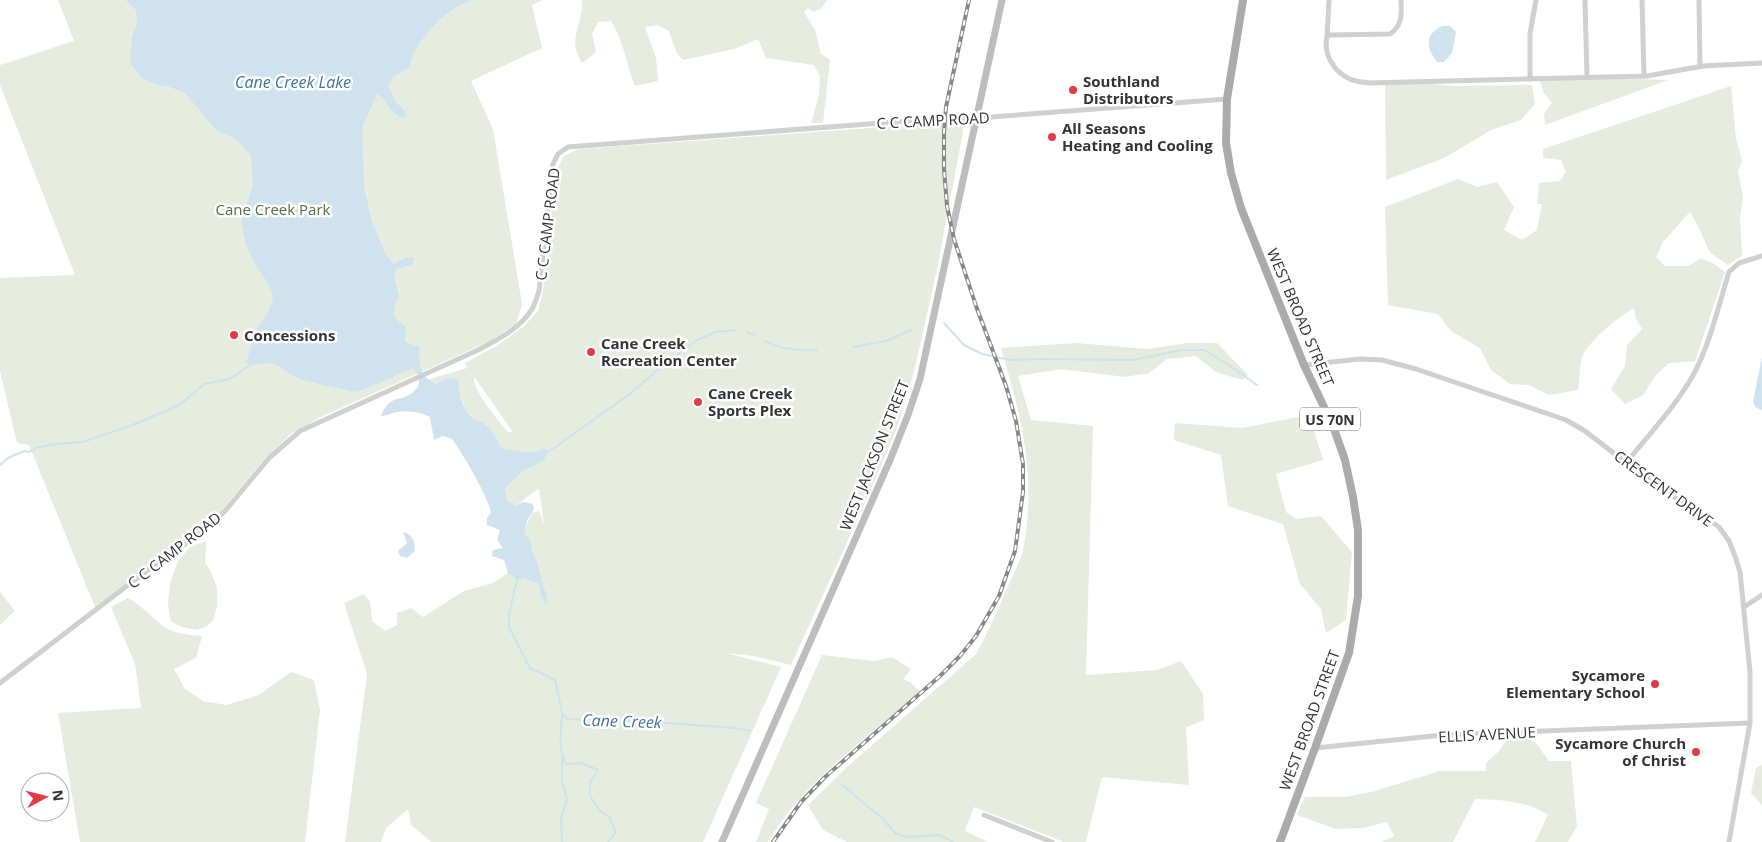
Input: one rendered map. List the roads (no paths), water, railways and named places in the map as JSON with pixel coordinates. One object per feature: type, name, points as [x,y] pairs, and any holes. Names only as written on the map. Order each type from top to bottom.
[{"type":"main road","name":"WEST BROAD STREET","points":[[1243,0],[1227,98],[1226,143],[1231,173],[1240,208],[1304,365],[1333,426],[1345,460],[1357,522],[1359,563],[1358,596],[1348,653],[1280,842]]},
{"type":"street","name":"WEST JACKSON STREET","points":[[722,842],[908,415],[920,378],[1002,0]]},
{"type":"street","points":[[1329,0],[1327,55],[1332,64],[1348,78],[1356,81],[1379,83],[1644,76],[1700,66],[1762,63]]},
{"type":"street","points":[[1327,37],[1330,35],[1390,34],[1397,29],[1400,22],[1401,0]]},
{"type":"street","points":[[1530,79],[1530,33],[1536,0]]},
{"type":"street","points":[[1585,0],[1586,77]]},
{"type":"street","points":[[1642,0],[1644,76]]},
{"type":"street","points":[[1699,0],[1700,66]]},
{"type":"street","name":"C C CAMP ROAD","points":[[0,683],[132,582],[206,529],[225,511],[269,458],[300,431],[498,339],[523,321],[533,309],[539,290],[553,164],[558,154],[568,147],[910,120],[977,118],[1227,98]]},
{"type":"street","points":[[1627,462],[1679,397],[1692,377],[1701,359],[1729,272],[1739,263],[1762,256]]},
{"type":"street","name":"CRESCENT DRIVE","points":[[1304,365],[1360,359],[1398,363],[1566,420],[1585,431],[1646,478],[1719,527],[1729,541],[1740,572],[1750,672],[1750,723],[1729,842]]},
{"type":"street","points":[[1744,607],[1762,595]]},
{"type":"street","name":"ELLIS AVENUE","points":[[1315,748],[1443,735],[1750,723]]},
{"type":"street","points":[[984,815],[1052,842]]},
{"type":"water","name":"Cane Creek Lake","points":[[127,0],[476,0],[455,8],[434,25],[418,46],[409,68],[394,76],[388,85],[395,101],[404,110],[406,118],[395,114],[377,94],[362,127],[364,187],[372,222],[386,255],[394,264],[405,258],[414,257],[413,264],[397,269],[394,274],[399,296],[393,315],[401,324],[406,326],[405,342],[419,347],[420,364],[423,373],[430,381],[436,384],[447,378],[458,380],[460,396],[467,411],[475,419],[488,427],[502,448],[530,452],[544,448],[548,452],[543,461],[524,470],[505,488],[507,500],[515,505],[524,502],[533,504],[534,509],[527,521],[524,533],[530,539],[546,594],[547,605],[541,597],[538,583],[531,582],[525,578],[517,580],[508,573],[504,560],[492,556],[493,550],[503,548],[497,540],[500,530],[487,525],[487,518],[491,513],[485,496],[452,439],[443,436],[434,440],[430,417],[422,414],[401,411],[381,416],[389,403],[408,396],[416,390],[419,378],[413,368],[356,392],[305,381],[270,363],[250,365],[246,363],[257,329],[269,311],[273,298],[270,286],[247,248],[241,222],[253,185],[251,155],[236,139],[217,131],[185,93],[170,87],[154,84],[141,77],[130,63],[132,37],[137,23],[136,10]]},
{"type":"water","points":[[1442,26],[1450,26],[1456,32],[1452,53],[1444,62],[1437,62],[1429,42],[1432,33]]},
{"type":"water","points":[[1762,357],[1762,410],[1755,407],[1753,402]]},
{"type":"water","points":[[403,532],[411,536],[414,544],[415,551],[407,558],[400,556],[398,551],[407,543]]},
{"type":"waterway","points":[[944,323],[964,345],[982,354],[1010,360],[1133,360],[1182,350],[1204,350],[1257,385]]},
{"type":"waterway","points":[[548,452],[631,393],[697,340],[716,332],[736,330]]},
{"type":"waterway","points":[[854,347],[886,341],[911,330]]},
{"type":"waterway","points":[[747,332],[756,335]]},
{"type":"waterway","points":[[765,341],[790,349],[817,350]]},
{"type":"waterway","points":[[0,465],[8,458],[24,451],[29,452],[36,448],[56,444],[83,442],[135,424],[182,403],[204,384],[230,379],[250,365]]},
{"type":"waterway","name":"Cane Creek","points":[[517,580],[509,614],[509,627],[530,668],[555,680],[562,713],[567,719],[653,722],[735,728],[750,731]]},
{"type":"waterway","points":[[562,715],[561,746],[566,764],[581,763],[598,770],[590,782],[590,796],[599,810],[609,817],[616,832],[608,842]]},
{"type":"waterway","points":[[562,756],[562,782],[567,799],[561,819],[562,842]]},
{"type":"waterway","name":"Cane Creek","points":[[841,784],[882,818],[896,834],[908,837],[940,835],[953,842]]},
{"type":"railway","points":[[773,842],[801,802],[825,777],[940,676],[960,656],[976,636],[999,596],[1015,551],[1023,492],[1023,464],[1016,421],[1006,386],[976,306],[954,239],[947,206],[944,169],[946,107],[969,0]]},
{"type":"place","name":"Southland Distributors","points":[[1073,90]]},
{"type":"place","name":"All Seasons Heating and Cooling","points":[[1052,137]]},
{"type":"place","name":"Concessions","points":[[234,335]]},
{"type":"place","name":"Cane Creek Recreation Center","points":[[591,352]]},
{"type":"place","name":"Cane Creek Sports Plex","points":[[698,402]]},
{"type":"place","name":"Sycamore Elementary School","points":[[1655,684]]},
{"type":"place","name":"Sycamore Church of Christ","points":[[1696,752]]},
{"type":"park label","name":"Cane Creek Park","points":[[273,209]]}]
